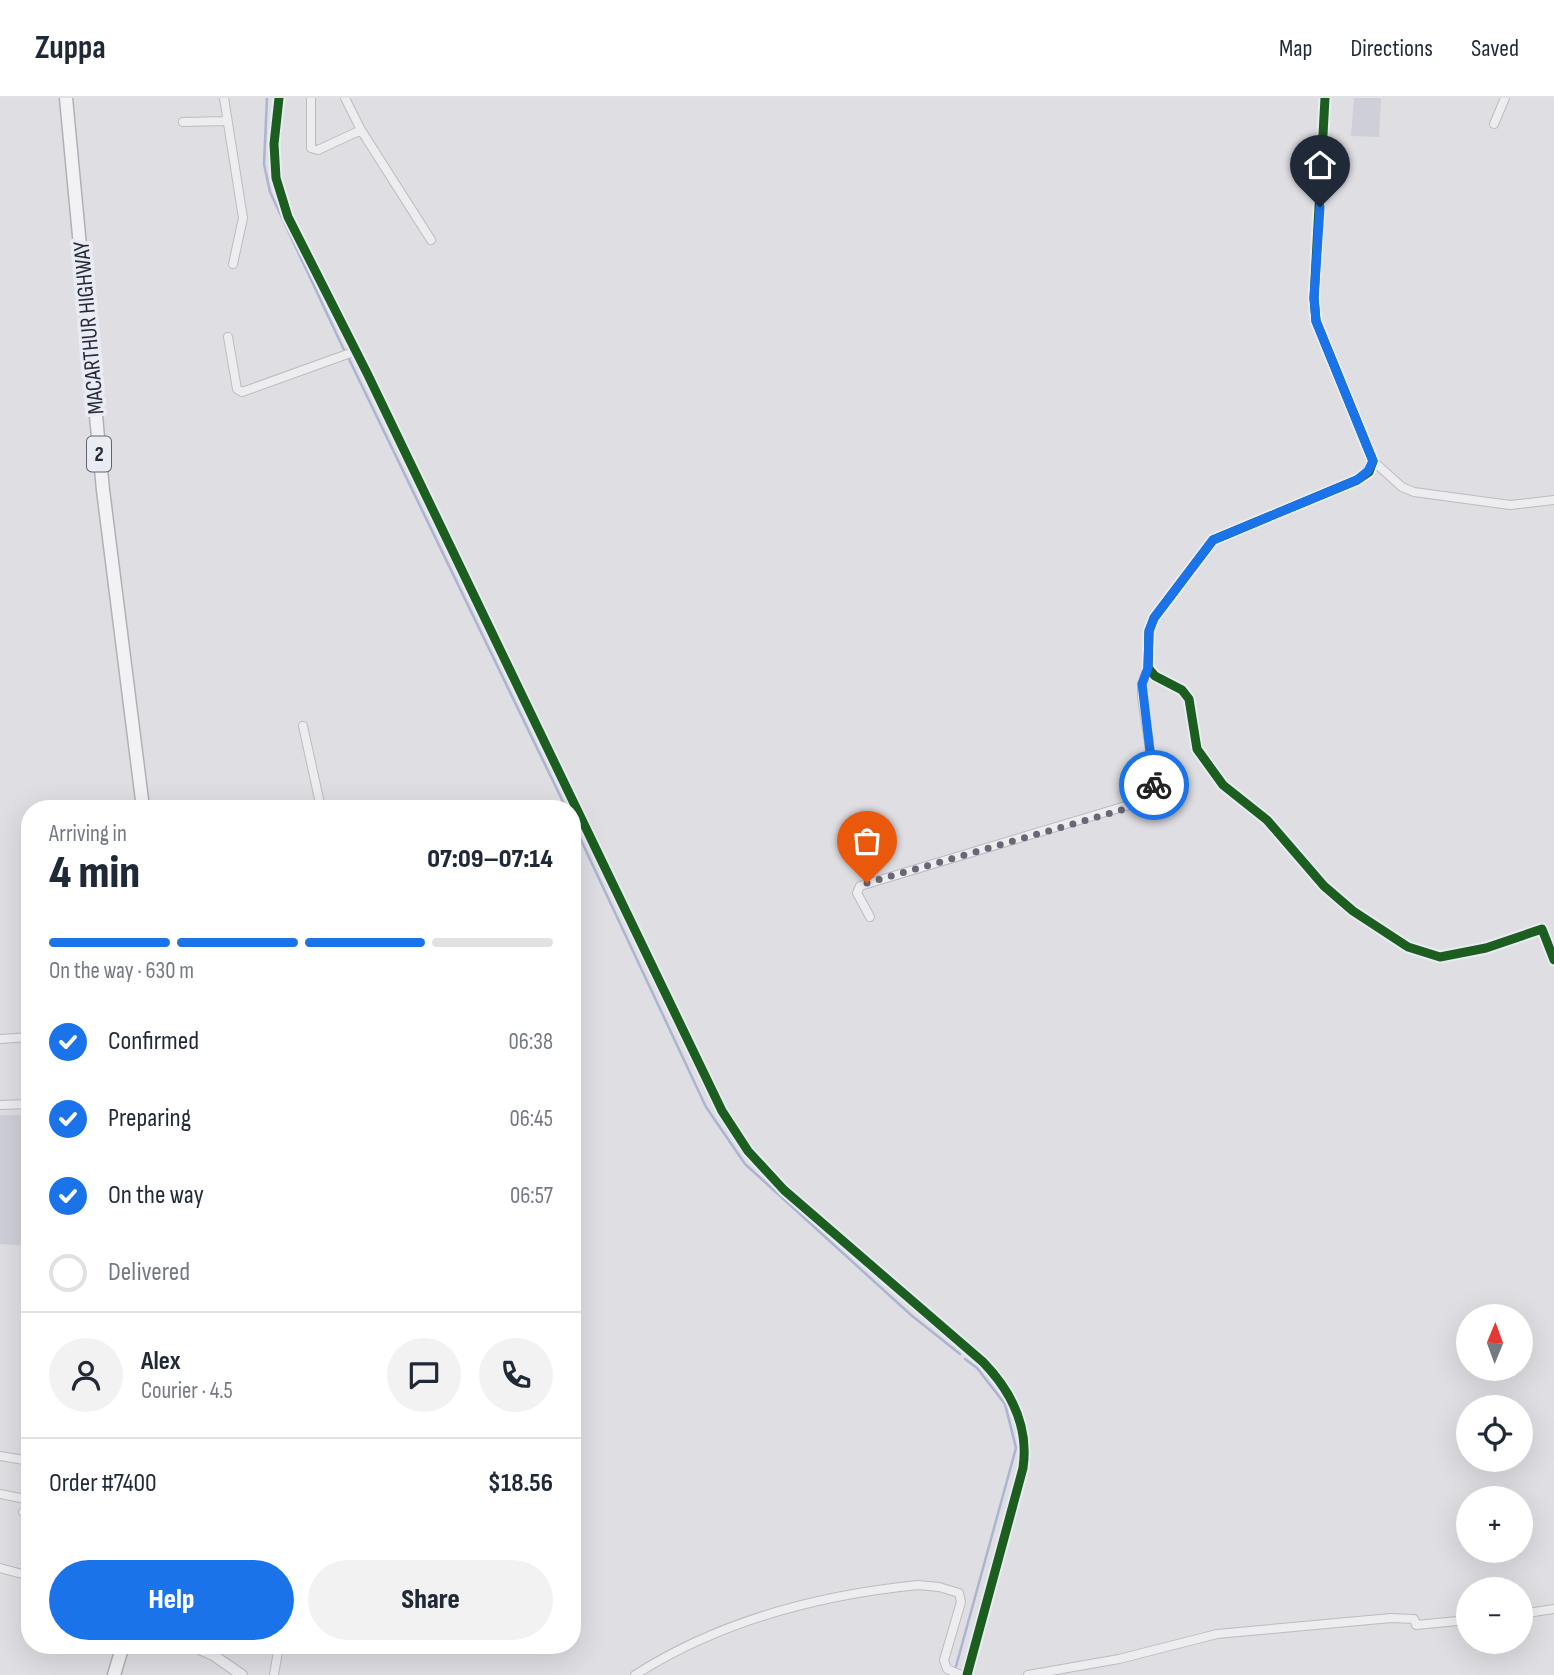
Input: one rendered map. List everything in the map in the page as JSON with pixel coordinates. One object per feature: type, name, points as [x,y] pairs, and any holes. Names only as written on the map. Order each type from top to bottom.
[{"type":"highway","name":"MACARTHUR HIGHWAY","points":[[66,98],[102,477],[142,800]]},
{"type":"highway","points":[[114,1675],[120,1654]]},
{"type":"street","points":[[224,98],[243,218],[233,264]]},
{"type":"street","points":[[279,98],[274,144],[276,178],[288,217],[356,351],[572,800]]},
{"type":"street","points":[[311,98],[311,148],[318,149],[361,130]]},
{"type":"street","points":[[345,98],[361,130],[431,240]]},
{"type":"street","points":[[1325,98],[1314,298],[1316,321],[1373,461],[1402,487],[1414,492],[1510,505],[1554,500]]},
{"type":"street","points":[[1494,124],[1505,98]]},
{"type":"street","points":[[183,121],[227,121]]},
{"type":"street","points":[[228,337],[237,389],[242,392],[356,351]]},
{"type":"street","points":[[870,917],[857,893],[860,886],[1149,799],[1154,790],[1154,777],[1145,730],[1142,684],[1148,668],[1149,631],[1154,618],[1213,540],[1357,480],[1368,471],[1373,461]]},
{"type":"street","points":[[1148,668],[1154,676],[1182,690],[1189,699],[1197,748],[1223,785],[1267,820],[1324,886],[1353,911],[1414,950],[1440,957],[1486,948],[1542,929],[1554,960]]},
{"type":"street","points":[[303,726],[319,800]]},
{"type":"street","points":[[581,820],[671,1007],[735,1132],[784,1190],[983,1362],[1001,1382],[1013,1402],[1024,1441],[1023,1468],[967,1675]]},
{"type":"street","points":[[0,1039],[21,1038]]},
{"type":"street","points":[[0,1105],[21,1104]]},
{"type":"street","points":[[0,1456],[21,1460]]},
{"type":"street","points":[[0,1494],[21,1498]]},
{"type":"street","points":[[0,1569],[21,1574]]},
{"type":"street","points":[[635,1675],[675,1651],[758,1616],[803,1604],[918,1585],[959,1593],[961,1602],[944,1660],[951,1671],[961,1675]]},
{"type":"street","points":[[1533,1612],[1554,1609]]},
{"type":"street","points":[[1028,1675],[1119,1659],[1217,1634],[1391,1618],[1415,1622],[1456,1620]]},
{"type":"street","points":[[206,1654],[242,1675]]},
{"type":"street","points":[[274,1675],[278,1654]]},
{"type":"shaded area","points":[[1354,98],[1381,98],[1379,137],[1351,136]]},
{"type":"shaded area","points":[[0,1115],[21,1115],[21,1245],[0,1244]]},
{"type":"waterway","points":[[267,98],[264,164],[270,192],[344,350]]},
{"type":"waterway","points":[[348,357],[562,800]]},
{"type":"waterway","points":[[581,840],[706,1107],[745,1164],[911,1315],[960,1354]]},
{"type":"waterway","points":[[955,1670],[1016,1448],[1005,1404],[977,1368],[965,1359]]},
{"type":"cycle path","points":[[279,98],[274,144],[276,178],[288,217],[367,373],[572,800]]},
{"type":"cycle path","points":[[1325,98],[1314,298],[1316,321],[1373,461],[1369,472],[1357,480],[1213,540],[1154,618],[1149,631],[1148,668],[1155,676],[1182,690],[1189,699],[1197,749],[1223,785],[1267,820],[1324,886],[1353,911],[1408,947],[1440,957],[1486,948],[1542,929],[1554,960]]},
{"type":"cycle path","points":[[581,818],[722,1111],[748,1151],[784,1190],[983,1362],[1002,1385],[1016,1411],[1023,1438],[1023,1468],[967,1675]]},
{"type":"way so far","points":[[867,883],[1132,807],[1149,799],[1154,785]]},
{"type":"route","points":[[1154,785],[1145,730],[1142,684],[1148,668],[1149,631],[1160,608],[1213,540],[1357,480],[1364,476],[1373,461],[1316,321],[1314,298],[1320,207]]}]
